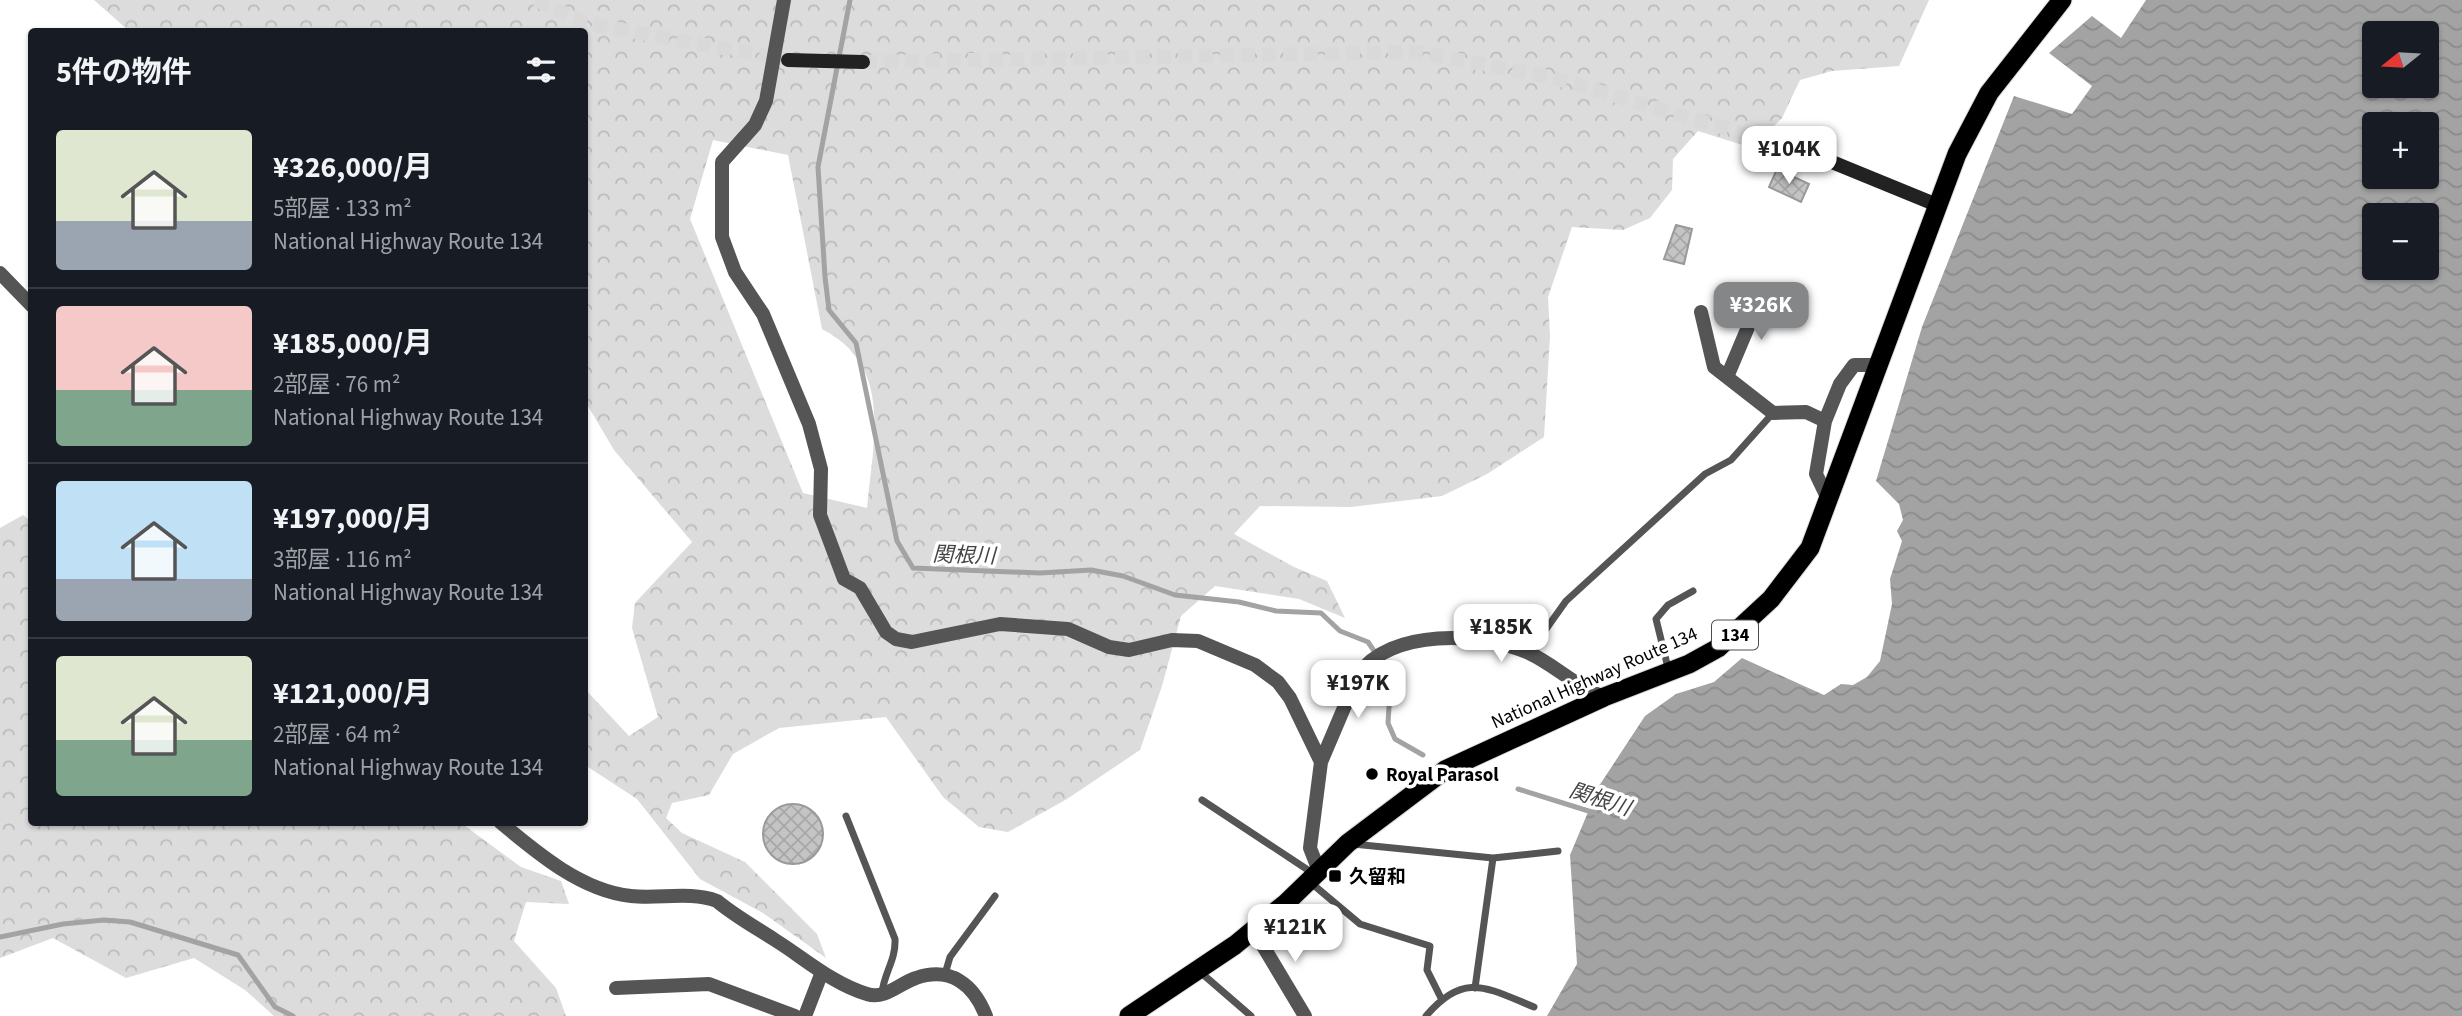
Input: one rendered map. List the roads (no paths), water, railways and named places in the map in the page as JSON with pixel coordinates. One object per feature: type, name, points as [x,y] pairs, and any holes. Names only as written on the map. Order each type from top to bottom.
[{"type":"highway","name":"National Highway Route 134","points":[[1129,1016],[1199,971],[1254,930],[1348,843],[1445,771],[1604,697],[1689,664],[1732,638],[1771,599],[1810,548],[1957,153],[1989,93],[2062,0]]},
{"type":"main road","points":[[788,60],[863,62]]},
{"type":"main road","points":[[1805,151],[1937,205]]},
{"type":"street","points":[[784,0],[766,102],[755,125],[722,162],[722,237],[735,272],[763,314],[809,424],[821,469],[820,515],[844,579],[860,588],[886,632],[897,639],[912,642],[1000,624],[1068,629],[1108,647],[1129,650],[1172,640],[1198,642],[1255,665],[1278,681],[1290,698],[1321,762]]},
{"type":"street","points":[[0,274],[28,302]]},
{"type":"street","points":[[1727,377],[1762,294]]},
{"type":"street","points":[[1701,312],[1714,367],[1773,413],[1805,412],[1825,421]]},
{"type":"street","points":[[1829,500],[1816,474],[1825,421],[1840,384],[1854,365],[1876,365]]},
{"type":"street","points":[[1314,875],[1310,848],[1321,762],[1358,675],[1367,662],[1389,648],[1427,639],[1481,640],[1528,653],[1604,697]]},
{"type":"street","points":[[505,826],[557,866],[606,892],[632,896],[704,896],[717,901],[822,972],[869,995],[882,993],[917,977],[945,974],[958,979],[978,995],[986,1016]]},
{"type":"street","points":[[1254,930],[1306,1016]]},
{"type":"street","points":[[805,1016],[822,972]]},
{"type":"street","points":[[616,988],[709,984],[795,1016]]},
{"type":"lane","points":[[1528,653],[1566,601],[1705,474],[1731,460],[1773,413]]},
{"type":"lane","points":[[1669,672],[1656,619],[1668,605],[1693,591]]},
{"type":"lane","points":[[1202,800],[1314,875],[1360,924],[1430,946],[1427,970],[1441,998]]},
{"type":"lane","points":[[846,816],[895,939],[896,956],[883,981],[882,993]]},
{"type":"lane","points":[[1348,843],[1493,858],[1558,851]]},
{"type":"lane","points":[[1475,988],[1493,858]]},
{"type":"lane","points":[[945,974],[950,957],[995,896]]},
{"type":"lane","points":[[1199,971],[1251,1016]]},
{"type":"lane","points":[[1426,1016],[1441,998],[1454,990],[1475,988],[1489,989],[1534,1007]]},
{"type":"water","points":[[2146,0],[2462,0],[2462,1016],[1547,1016],[1577,964],[1570,855],[1599,786],[1645,716],[1676,694],[1714,682],[1742,658],[1824,695],[1841,684],[1853,685],[1867,677],[1880,661],[1892,604],[1890,579],[1902,541],[1897,531],[1903,520],[1899,504],[1876,481],[1922,327],[2014,96],[2072,114],[2092,86],[2049,53],[2092,16],[2121,38]]},
{"type":"waterway","name":"関根川","points":[[850,0],[818,167],[825,277],[829,310],[856,343],[897,541],[913,568],[1040,573],[1091,570],[1123,576],[1175,595],[1239,602],[1276,611],[1321,613],[1340,631],[1368,642],[1391,676],[1388,723],[1395,739],[1423,755]]},
{"type":"waterway","name":"関根川","points":[[1518,789],[1595,813]]},
{"type":"waterway","points":[[0,937],[63,924],[104,920],[130,922],[238,955],[275,1007],[293,1016]]},
{"type":"tunnel","points":[[536,0],[585,23],[783,59]]},
{"type":"tunnel","points":[[863,62],[1417,52],[1550,77],[1805,151]]},
{"type":"place","name":"Royal Parasol","points":[[1372,774]]},
{"type":"place","name":"久留和","points":[[1335,876]]}]
